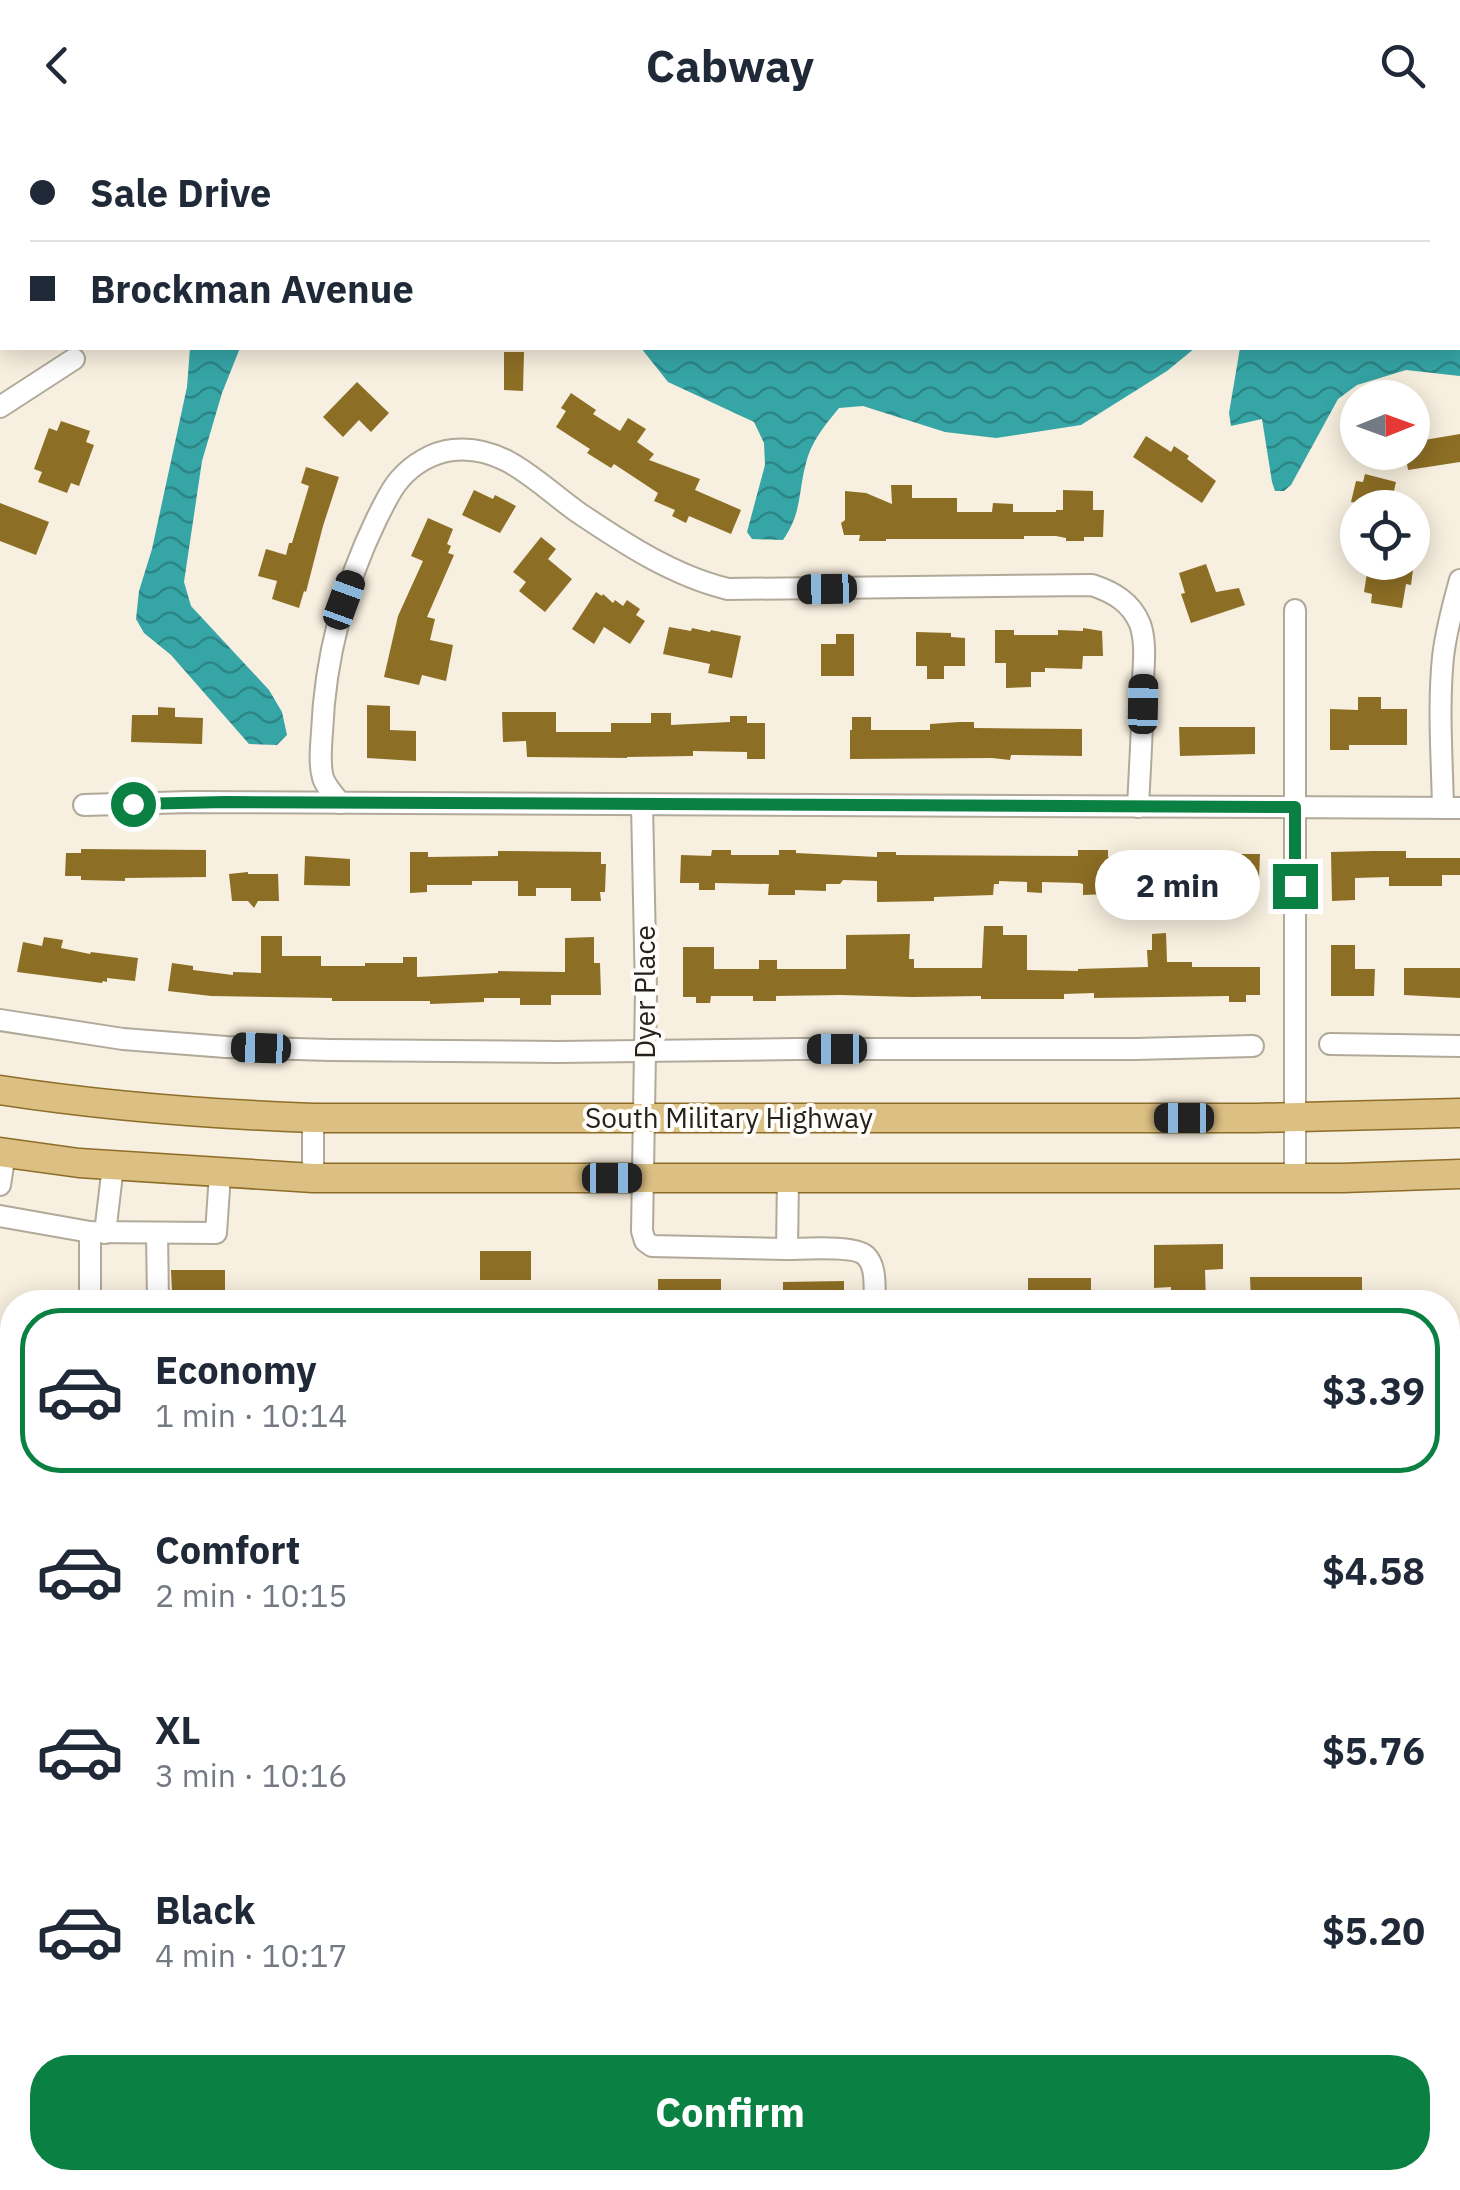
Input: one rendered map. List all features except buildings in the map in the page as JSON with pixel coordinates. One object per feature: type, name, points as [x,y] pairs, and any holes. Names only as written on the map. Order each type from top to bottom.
[{"type":"main road","name":"South Military Highway","points":[[0,1090],[141,1108],[313,1118],[1295,1118],[1460,1114]]},
{"type":"main road","points":[[2,1153],[113,1166],[312,1178],[1460,1174]]},
{"type":"street","points":[[0,407],[74,359]]},
{"type":"street","points":[[340,803],[323,777],[321,750],[322,715],[344,600],[364,545],[399,480],[428,458],[448,450],[465,450],[507,460],[577,512],[639,551],[716,586],[773,590],[1092,585],[1108,590],[1133,612],[1144,643],[1138,806]]},
{"type":"street","points":[[84,804],[1451,808],[1441,698],[1443,654],[1460,580]]},
{"type":"street","points":[[1295,610],[1295,1177]]},
{"type":"street","name":"Dyer Place","points":[[642,805],[646,1051],[642,1231],[652,1246],[787,1249]]},
{"type":"street","points":[[0,1020],[122,1039],[330,1050],[1135,1050],[1253,1046]]},
{"type":"street","points":[[1330,1044],[1460,1046]]},
{"type":"street","points":[[312,1178],[313,1118]]},
{"type":"street","points":[[0,1186],[2,1153]]},
{"type":"street","points":[[91,1290],[97,1232],[113,1166]]},
{"type":"street","points":[[0,1216],[97,1232],[216,1233],[220,1174]]},
{"type":"street","points":[[788,1178],[787,1249],[857,1250],[868,1258],[874,1290]]},
{"type":"street","points":[[157,1233],[158,1290]]},
{"type":"water","points":[[190,350],[239,350],[202,461],[184,582],[191,606],[269,690],[282,712],[287,735],[277,745],[249,744],[171,655],[144,633],[136,619],[139,591],[152,549],[187,387]]},
{"type":"water","points":[[643,350],[1193,350],[1167,371],[1081,425],[996,438],[945,432],[863,406],[839,408],[811,448],[797,512],[783,540],[752,539],[747,532],[765,465],[764,443],[754,422],[668,382]]},
{"type":"water","points":[[1240,350],[1460,350],[1460,376],[1406,370],[1373,380],[1340,380],[1340,398],[1284,491],[1275,491],[1272,482],[1262,419],[1231,426],[1229,413]]},
{"type":"route","points":[[133,804],[1295,807],[1295,886]]}]
